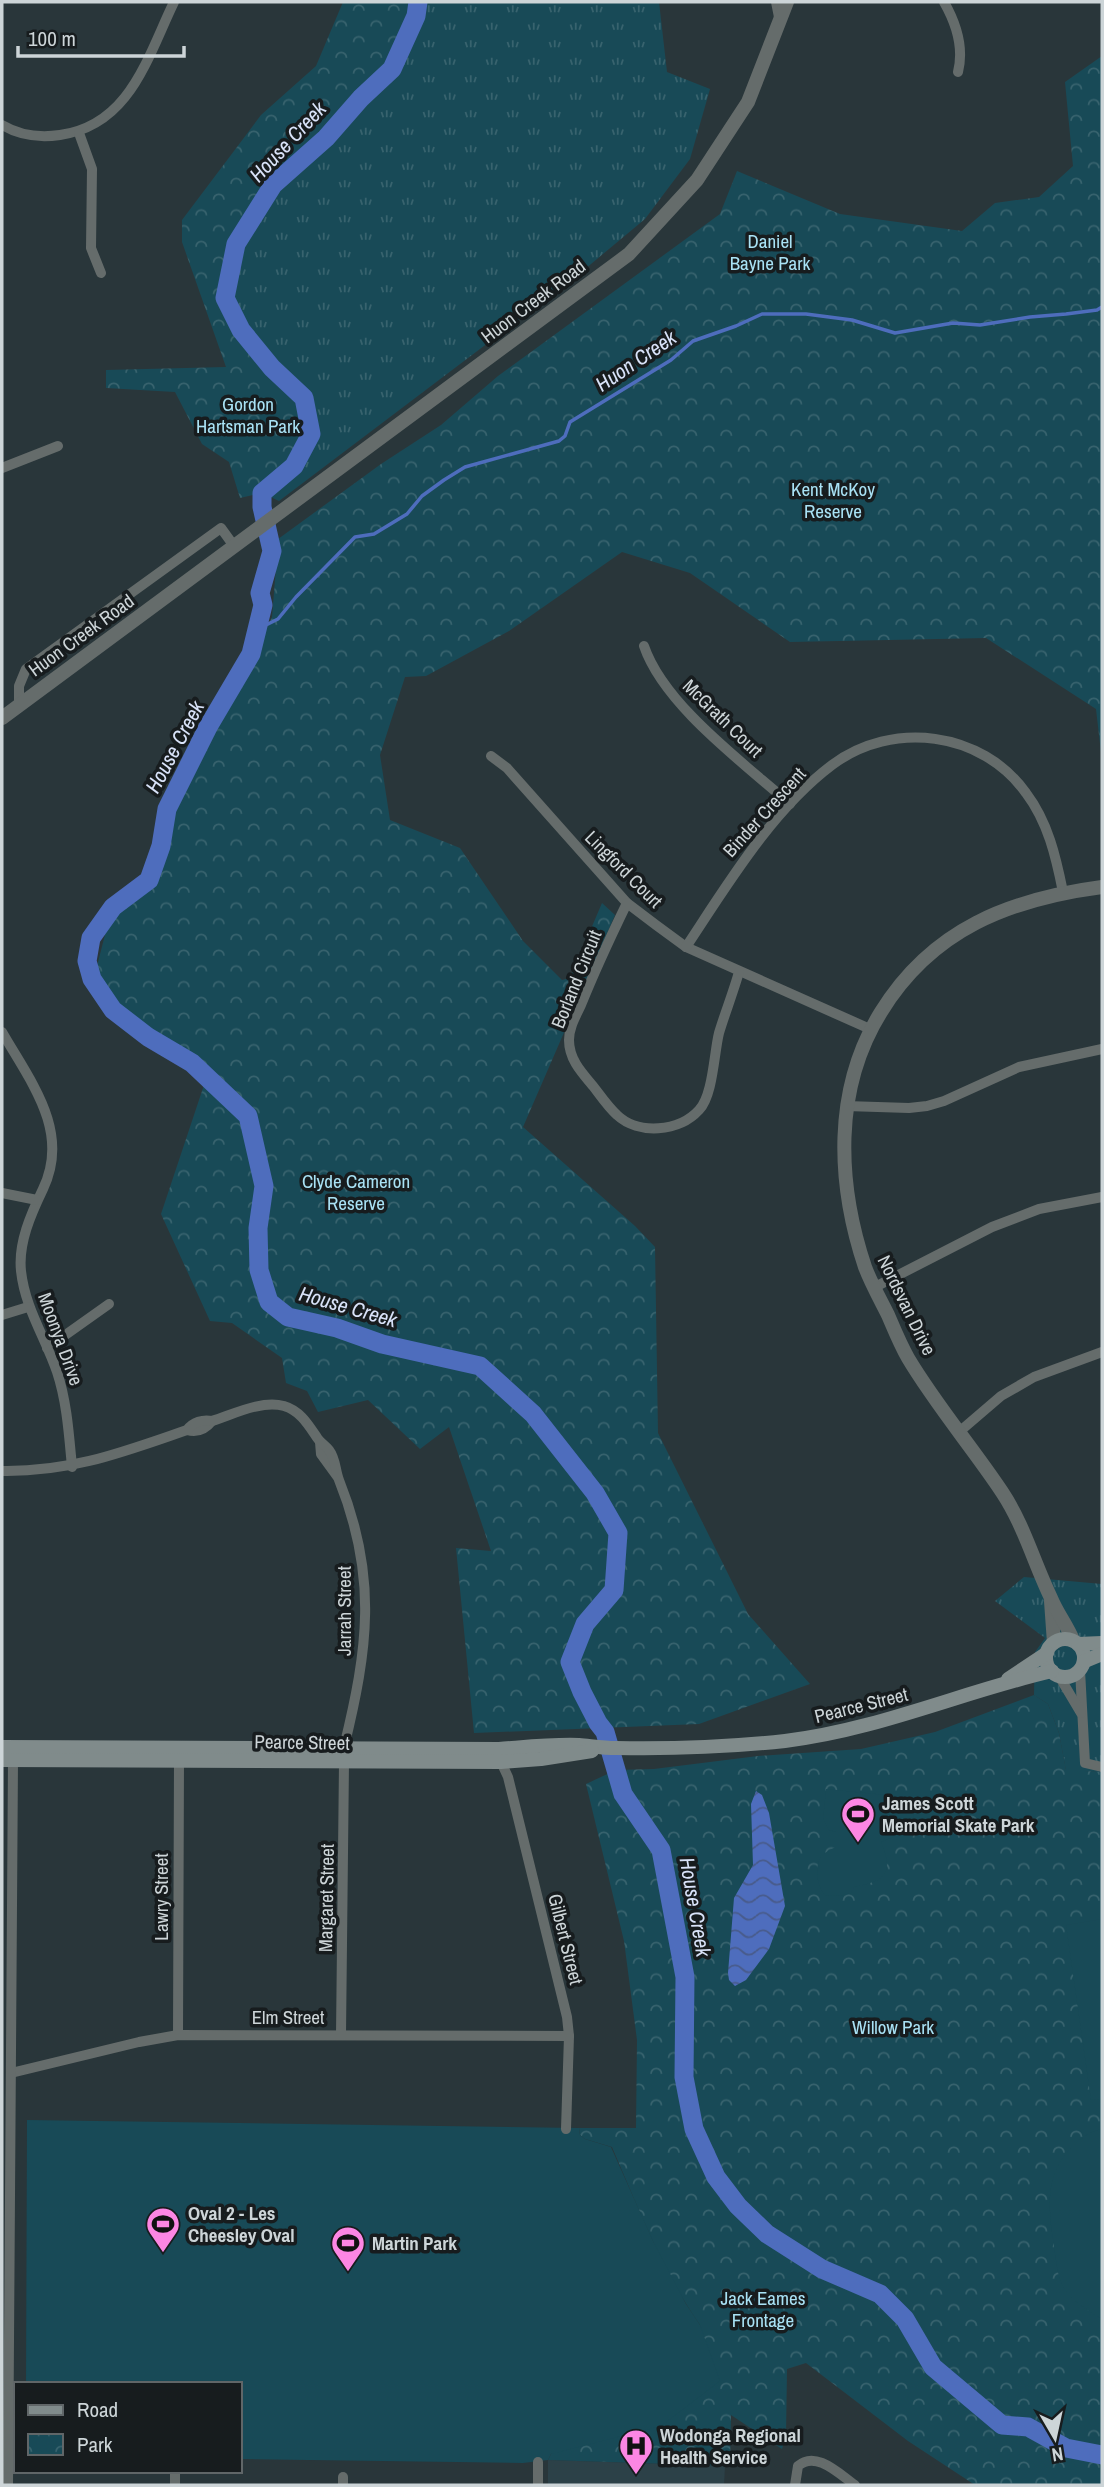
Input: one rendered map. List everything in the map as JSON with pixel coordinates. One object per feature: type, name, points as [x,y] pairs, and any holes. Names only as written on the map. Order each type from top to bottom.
[{"type":"main road","points":[[1102,1643],[1062,1639],[1050,1648],[1047,1664],[1055,1674],[1070,1676],[1102,1654]]},
{"type":"main road","points":[[1076,1642],[1083,1649],[1082,1666]]},
{"type":"main road","name":"Pearce Street","points":[[1001,1683],[1050,1648]]},
{"type":"main road","name":"Pearce Street","points":[[8,1754],[500,1756],[580,1754],[600,1748],[748,1744],[824,1735],[907,1714],[1001,1683],[1055,1674]]},
{"type":"main road","name":"Pearce Street","points":[[8,1754],[179,1760],[344,1755]]},
{"type":"street","points":[[2,125],[30,136],[52,137],[79,133],[112,114],[131,91],[174,2]]},
{"type":"street","points":[[776,2],[780,22]]},
{"type":"street","name":"Huon Creek Road","points":[[2,718],[629,254],[697,180],[748,102],[787,2]]},
{"type":"street","points":[[944,2],[958,39],[961,58],[958,72]]},
{"type":"street","points":[[79,133],[92,169],[91,248],[101,273]]},
{"type":"street","points":[[2,468],[58,446]]},
{"type":"street","name":"Huon Creek Road","points":[[19,705],[19,686],[26,668],[221,528],[234,546]]},
{"type":"street","name":"McGrath Court","points":[[644,646],[650,663],[668,690],[790,804]]},
{"type":"street","name":"Binder Crescent","points":[[686,947],[738,866],[790,804],[846,755],[896,738],[919,737],[970,747],[990,758],[1026,792],[1040,815],[1050,839],[1063,892]]},
{"type":"street","name":"Lingford Court","points":[[491,756],[507,768],[627,903],[686,947],[870,1029]]},
{"type":"street","name":"Nordsvan Drive","points":[[1076,1642],[1051,1599],[1031,1546],[1004,1494],[907,1357],[874,1287],[859,1247],[849,1204],[843,1152],[846,1106],[858,1059],[870,1029],[891,995],[917,965],[947,939],[980,919],[1016,904],[1063,892],[1102,887]]},
{"type":"street","name":"Borland Circuit","points":[[627,903],[587,989],[569,1039],[570,1053],[578,1068],[616,1115],[626,1122],[644,1128],[669,1126],[688,1119],[700,1110],[706,1097],[719,1035],[739,972]]},
{"type":"street","name":"Moonya Drive","points":[[2,1031],[37,1093],[52,1132],[51,1165],[22,1247],[20,1268],[28,1307],[47,1348],[64,1396],[72,1467]]},
{"type":"street","points":[[846,1106],[927,1106],[944,1101],[1019,1066],[1102,1049]]},
{"type":"street","points":[[2,1193],[37,1200]]},
{"type":"street","points":[[874,1287],[992,1227],[1040,1209],[1102,1197]]},
{"type":"street","points":[[47,1348],[109,1304]]},
{"type":"street","points":[[2,1315],[28,1307]]},
{"type":"street","points":[[959,1432],[1001,1396],[1034,1377],[1102,1352]]},
{"type":"street","name":"Jarrah Street","points":[[2,1471],[72,1467],[110,1457],[187,1430],[191,1424],[205,1420],[212,1422],[257,1406],[280,1405],[297,1413],[320,1442],[321,1454],[337,1476],[354,1521],[365,1580],[365,1641],[344,1755]]},
{"type":"street","name":"Nordsvan Drive","points":[[1050,1648],[1051,1599]]},
{"type":"street","points":[[1082,1666],[1085,1763],[1102,1767]]},
{"type":"street","points":[[1055,1674],[1083,1716]]},
{"type":"street","points":[[8,1754],[7,1914],[11,2073],[6,2221],[5,2375],[8,2485]]},
{"type":"street","name":"Margaret Street","points":[[341,2035],[344,1755]]},
{"type":"street","name":"Gilbert Street","points":[[500,1756],[508,1777],[569,2036],[566,2129]]},
{"type":"street","name":"Lawry Street","points":[[178,2035],[179,1760]]},
{"type":"street","name":"Elm Street","points":[[11,2073],[178,2035],[569,2036]]},
{"type":"street","points":[[795,2485],[798,2466],[805,2460],[814,2460],[855,2485]]},
{"type":"street","points":[[538,2462],[538,2485]]},
{"type":"shaded area","name":"Wodonga Regional Health Service","points":[[548,2460],[725,2466],[724,2485],[548,2485]]},
{"type":"green space","name":"Gordon Hartsman Park","points":[[343,2],[418,2],[416,16],[392,69],[361,98],[326,138],[273,185],[236,245],[225,299],[241,330],[272,368],[304,398],[311,434],[294,466],[262,493],[240,498],[229,462],[202,444],[175,392],[106,388],[106,370],[226,367],[182,242],[182,220],[261,115],[316,66]]},
{"type":"green space","points":[[418,2],[659,2],[667,72],[710,89],[690,159],[645,219],[579,274],[279,501],[262,493],[294,466],[304,398],[272,368],[241,330],[225,298],[236,244],[273,185],[326,138],[361,98],[392,69],[416,16]]},
{"type":"green space","points":[[1102,56],[1102,761],[1096,709],[986,638],[790,642],[690,573],[622,552],[509,631],[426,676],[405,677],[380,755],[390,820],[460,848],[523,941],[562,980],[570,978],[602,903],[615,915],[523,1127],[655,1247],[658,1433],[748,1614],[810,1684],[699,1724],[474,1733],[456,1548],[491,1551],[449,1427],[420,1449],[368,1400],[318,1412],[307,1391],[286,1383],[282,1358],[232,1323],[210,1321],[161,1214],[205,1082],[168,1043],[134,1020],[101,988],[95,974],[109,919],[145,875],[199,753],[227,710],[272,617],[277,555],[274,542],[381,464],[441,425],[498,376],[720,214],[737,171],[840,214],[962,231],[995,203],[1039,197],[1073,166],[1065,82]]},
{"type":"green space","points":[[1024,1577],[1102,1584],[1102,1772],[1066,1771],[1059,1733],[1048,1704],[1034,1695],[1035,1652],[1045,1638],[995,1601]]},
{"type":"green space","name":"Willow Park","points":[[1034,1695],[1048,1704],[1059,1733],[1066,1770],[1102,1772],[1102,2485],[975,2485],[908,2441],[806,2363],[787,2369],[786,2435],[782,2449],[731,2415],[730,2466],[548,2460],[551,2454],[700,2325],[662,2261],[612,2147],[580,2135],[579,2128],[636,2128],[637,2040],[624,1941],[586,1784],[616,1770],[654,1769],[758,1756],[861,1749],[935,1732]]},
{"type":"green space","name":"James Scott Memorial Skate Park","points":[[826,1789],[905,1797],[912,1801],[914,1818],[910,1822],[891,1827],[895,1836],[881,1842],[887,1861],[884,1874],[874,1882],[854,1887],[851,1893],[840,1896],[825,1895],[817,1876],[821,1857],[836,1847],[836,1832],[829,1830],[823,1819]]},
{"type":"green space","points":[[1102,1919],[1102,2099],[1091,2100],[1066,1925]]},
{"type":"green space","name":"Martin Park","points":[[27,2120],[579,2128],[580,2135],[585,2139],[611,2147],[653,2241],[700,2325],[720,2381],[661,2426],[551,2454],[548,2460],[523,2463],[242,2459],[242,2382],[26,2382]]},
{"type":"green space","points":[[1102,2129],[1102,2319],[1077,2302],[1062,2284],[1052,2232],[1050,2192],[1057,2167],[1064,2156],[1083,2137]]},
{"type":"water","points":[[756,1791],[762,1795],[769,1813],[785,1906],[769,1949],[746,1980],[735,1986],[729,1980],[728,1973],[734,1898],[753,1865],[751,1804]]},
{"type":"waterway","name":"House Creek","points":[[418,2],[416,16],[392,69],[361,98],[326,138],[273,185],[236,244],[225,298],[241,330],[272,368],[304,398],[311,434],[294,466],[262,493],[262,507],[272,551],[260,593],[263,605],[251,654],[208,727],[167,809],[161,846],[149,880],[113,907],[91,938],[87,961],[92,979],[113,1010],[148,1037],[192,1063],[248,1116],[264,1186],[258,1228],[259,1270],[269,1302],[288,1317],[337,1328],[382,1344],[480,1366],[533,1414],[595,1493],[618,1533],[614,1590],[585,1624],[570,1662],[582,1692],[605,1732],[623,1794],[661,1850],[685,1977],[684,2077],[694,2129],[716,2177],[738,2206],[767,2234],[822,2269],[880,2294],[905,2319],[933,2367],[1002,2425],[1028,2427],[1066,2448],[1102,2455]]},
{"type":"waterway","name":"Huon Creek","points":[[258,629],[278,619],[355,537],[374,534],[407,514],[422,496],[444,480],[465,467],[559,441],[565,436],[570,422],[671,360],[693,341],[762,314],[806,314],[852,320],[895,333],[953,323],[980,325],[1097,310],[1102,307]]},
{"type":"place","name":"James Scott Memorial Skate Park","points":[[858,1844]]},
{"type":"place","name":"Oval 2 - Les Cheesley Oval","points":[[163,2254]]},
{"type":"place","name":"Martin Park","points":[[348,2273]]},
{"type":"place","name":"Wodonga Regional Health Service","points":[[636,2476]]},
{"type":"park label","name":"Daniel Bayne Park","points":[[770,252]]},
{"type":"park label","name":"Kent McKoy Reserve","points":[[833,500]]},
{"type":"park label","name":"Clyde Cameron Reserve","points":[[356,1192]]},
{"type":"park label","name":"Jack Eames Frontage","points":[[763,2309]]}]
